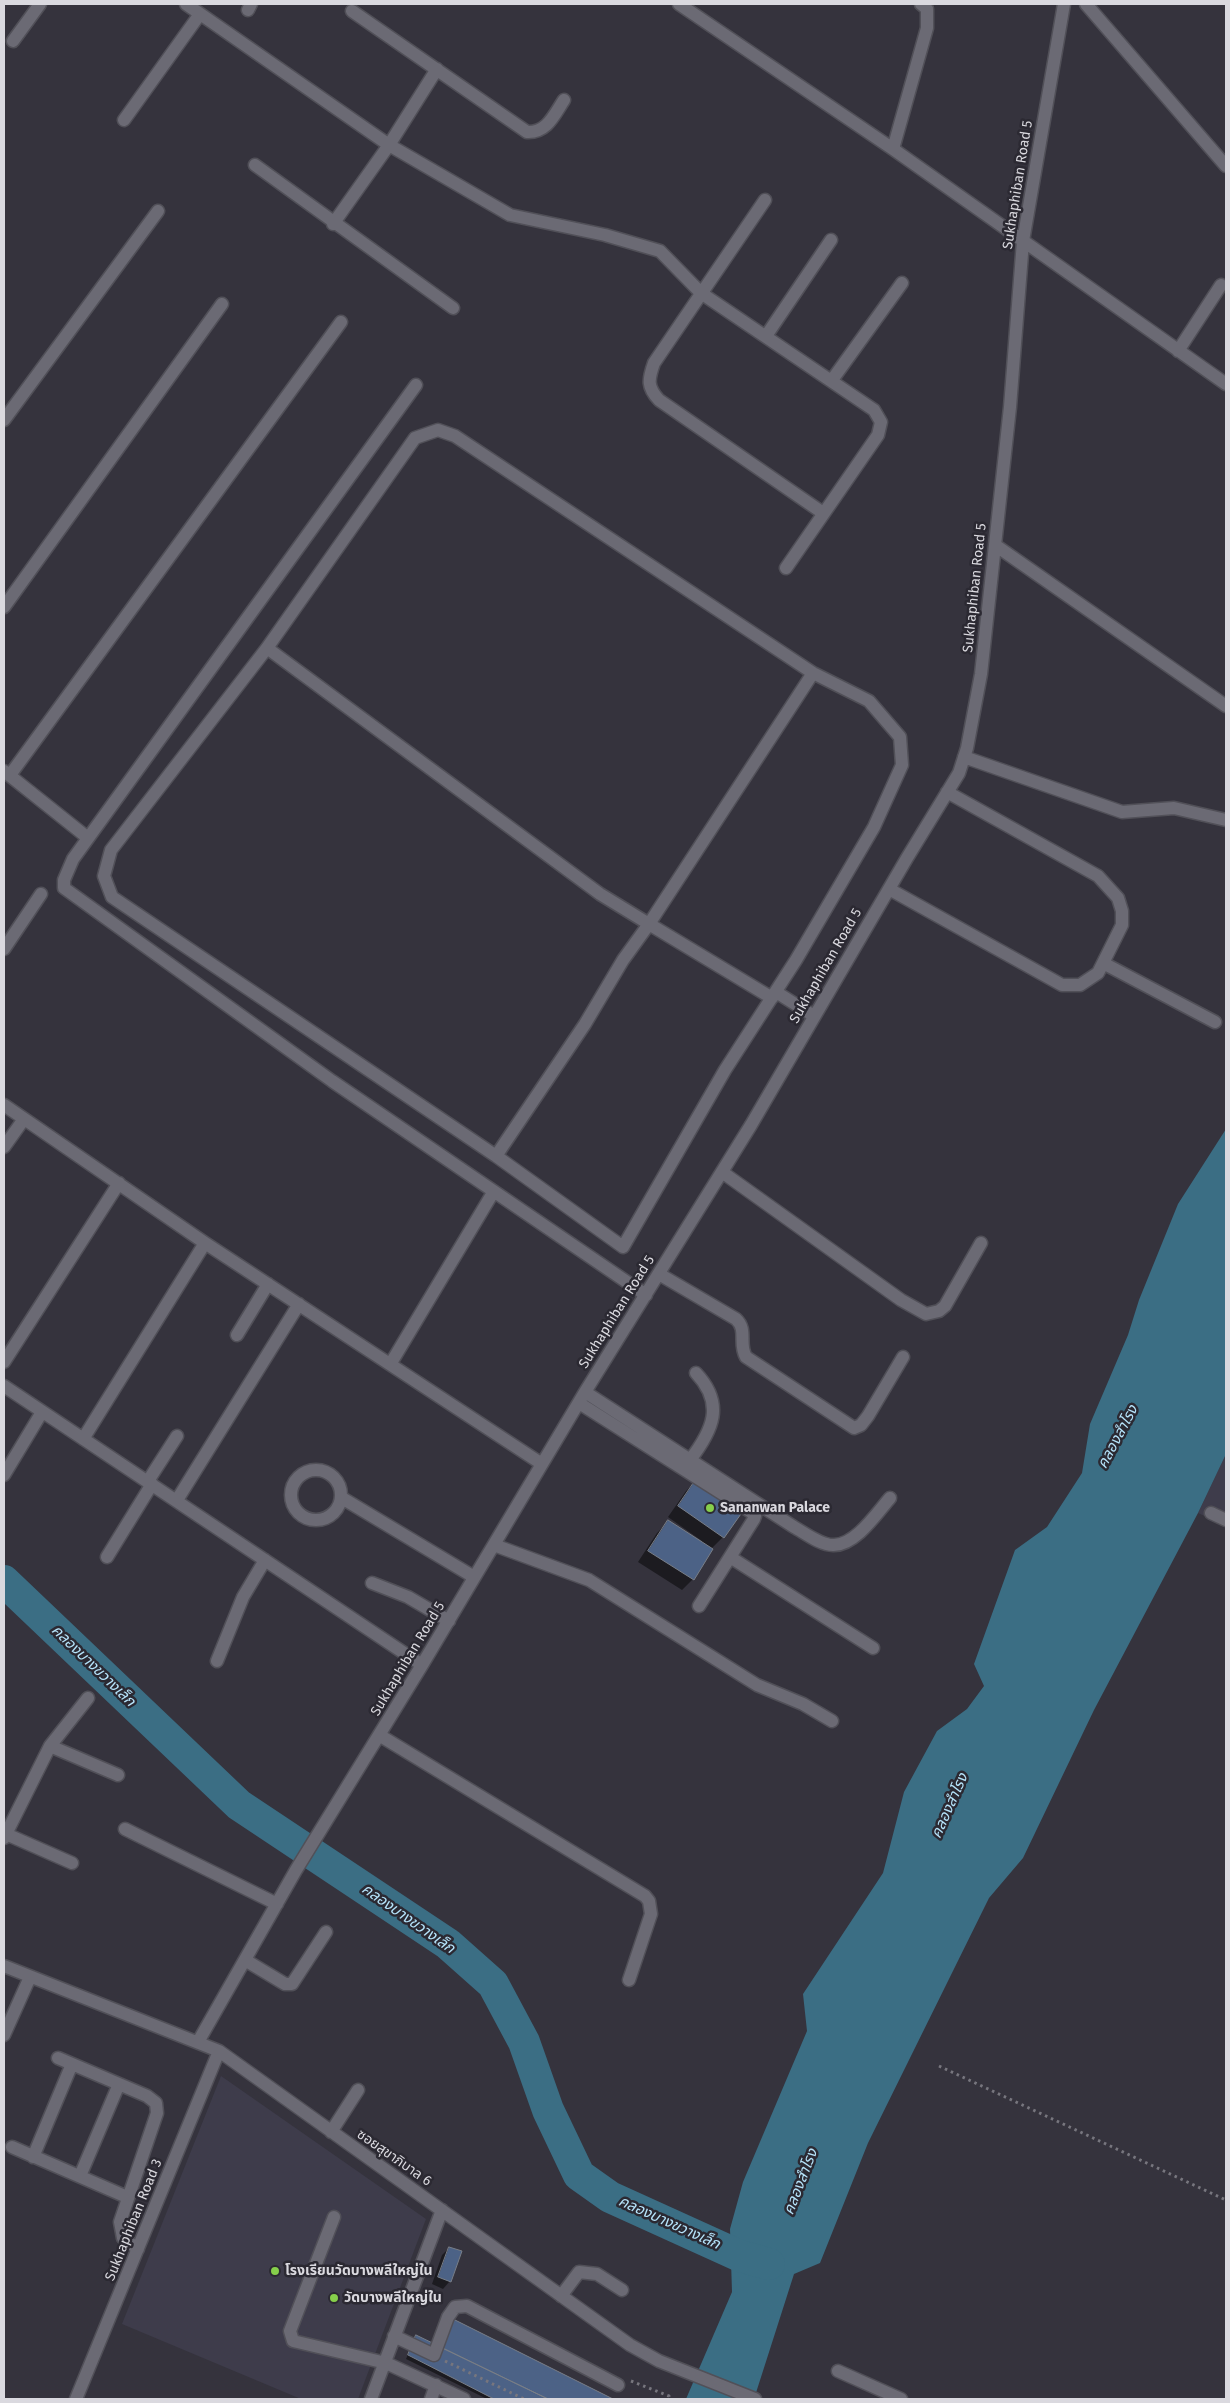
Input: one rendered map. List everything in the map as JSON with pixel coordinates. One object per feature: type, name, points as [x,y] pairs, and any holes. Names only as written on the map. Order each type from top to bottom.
[{"type":"street","points":[[13,42],[40,4]]},
{"type":"street","points":[[186,4],[389,145],[510,215],[605,235],[660,251],[701,293],[874,410],[881,422],[878,435],[786,568]]},
{"type":"street","points":[[678,4],[893,149],[1226,384]]},
{"type":"street","points":[[893,149],[927,28],[927,9],[921,4]]},
{"type":"street","name":"Sukhaphiban Road 5","points":[[198,2042],[296,1870],[449,1621],[578,1403],[722,1172],[959,773],[964,757],[980,674],[1010,407],[1023,241],[1064,4]]},
{"type":"street","points":[[1086,4],[1226,166]]},
{"type":"street","points":[[352,11],[527,132],[537,133],[546,127],[564,100]]},
{"type":"street","points":[[124,120],[200,14]]},
{"type":"street","points":[[333,224],[389,145],[437,69]]},
{"type":"street","points":[[255,165],[333,224],[453,308]]},
{"type":"street","points":[[765,200],[654,363],[648,378],[649,389],[660,400],[823,513]]},
{"type":"street","points":[[4,420],[158,211]]},
{"type":"street","points":[[766,336],[831,240]]},
{"type":"street","points":[[832,380],[902,283]]},
{"type":"street","points":[[1178,351],[1221,285]]},
{"type":"street","points":[[4,606],[222,304]]},
{"type":"street","points":[[88,838],[7,773],[341,322]]},
{"type":"street","points":[[416,385],[88,838],[73,860],[64,880],[64,888],[68,893],[332,1081],[646,1295]]},
{"type":"street","points":[[438,430],[455,436],[813,673],[869,701],[900,737],[902,765],[874,827],[774,995],[725,1070],[623,1247],[496,1156],[112,897],[104,876],[111,850],[267,648],[415,438],[438,430]]},
{"type":"street","points":[[995,545],[1226,706]]},
{"type":"street","points":[[267,648],[600,894],[649,924],[814,1016]]},
{"type":"street","points":[[496,1156],[585,1024],[623,960],[649,924],[813,673]]},
{"type":"street","points":[[964,757],[1122,812],[1174,808],[1226,820]]},
{"type":"street","points":[[889,889],[1062,985],[1080,984],[1098,973],[1104,963],[1122,925],[1122,911],[1118,898],[1098,876],[947,792]]},
{"type":"street","points":[[4,949],[41,894]]},
{"type":"street","points":[[1104,963],[1215,1022]]},
{"type":"street","points":[[4,1105],[205,1243],[391,1363],[542,1464]]},
{"type":"street","points":[[4,1147],[24,1119]]},
{"type":"street","points":[[722,1172],[901,1300],[926,1314],[939,1311],[945,1306],[981,1242]]},
{"type":"street","points":[[4,1362],[120,1184]]},
{"type":"street","points":[[391,1363],[491,1196]]},
{"type":"street","points":[[83,1439],[205,1243]]},
{"type":"street","points":[[658,1274],[736,1318],[742,1324],[742,1350],[746,1357],[854,1428],[861,1425],[868,1416],[903,1356]]},
{"type":"street","points":[[237,1335],[268,1284]]},
{"type":"street","points":[[177,1500],[299,1304]]},
{"type":"street","points":[[690,1460],[704,1441],[713,1416],[714,1401],[706,1384],[696,1373]]},
{"type":"street","points":[[4,1386],[422,1665]]},
{"type":"street","points":[[585,1392],[794,1527],[832,1546],[842,1544],[864,1529],[890,1498]]},
{"type":"street","points":[[578,1403],[755,1516],[699,1606]]},
{"type":"street","points":[[4,1475],[42,1412]]},
{"type":"street","points":[[106,1557],[177,1436]]},
{"type":"street","points":[[342,1498],[338,1508],[330,1517],[320,1521],[309,1520],[299,1514],[293,1504],[291,1493],[294,1482],[302,1474],[313,1470],[324,1471],[334,1477],[340,1486],[342,1498],[474,1577]]},
{"type":"street","points":[[1211,1513],[1226,1520]]},
{"type":"street","points":[[494,1545],[589,1580],[757,1685],[803,1704],[832,1722]]},
{"type":"street","points":[[730,1556],[873,1648]]},
{"type":"street","points":[[217,1661],[243,1597],[265,1560]]},
{"type":"street","points":[[372,1583],[408,1597],[449,1621]]},
{"type":"street","points":[[72,1863],[5,1836],[50,1746],[88,1698]]},
{"type":"street","points":[[379,1735],[645,1896],[649,1901],[651,1914],[629,1980]]},
{"type":"street","points":[[50,1746],[118,1775]]},
{"type":"street","points":[[125,1829],[277,1904]]},
{"type":"street","points":[[245,1960],[285,1984],[292,1984],[326,1932]]},
{"type":"street","name":"ซอยสุขาภิบาล 6","points":[[4,1966],[219,2052],[630,2345],[659,2361],[755,2399]]},
{"type":"street","points":[[4,2035],[30,1977]]},
{"type":"street","name":"Sukhaphiban Road 3","points":[[76,2399],[219,2052]]},
{"type":"street","points":[[58,2058],[147,2096],[156,2103],[157,2113],[120,2222],[120,2231],[123,2238],[138,2248]]},
{"type":"street","points":[[32,2156],[72,2064]]},
{"type":"street","points":[[80,2176],[119,2084]]},
{"type":"street","points":[[332,2132],[358,2090]]},
{"type":"street","points":[[12,2147],[127,2197]]},
{"type":"street","points":[[371,2399],[442,2210]]},
{"type":"street","points":[[334,2217],[290,2331],[290,2337],[293,2341],[386,2363],[436,2385],[456,2397]]},
{"type":"street","points":[[561,2296],[579,2272],[597,2274],[622,2290]]},
{"type":"street","points":[[394,2336],[434,2355],[448,2316],[455,2308],[467,2306],[622,2382]]},
{"type":"street","points":[[838,2371],[901,2399]]},
{"type":"street","points":[[431,2399],[436,2385]]},
{"type":"path","points":[[939,2066],[1226,2200]]},
{"type":"path","points":[[434,2355],[524,2399]]},
{"type":"path","points":[[622,2382],[652,2388],[669,2396],[668,2399]]},
{"type":"shaded area","points":[[1226,1454],[1226,1526],[1198,1513]]},
{"type":"shaded area","name":"โรงเรียนวัดบางพลีใหญ่ใน","points":[[221,2076],[426,2219],[358,2399],[301,2399],[122,2324]]},
{"type":"water","name":"คลองสำโรง","points":[[1226,1129],[1226,1454],[1198,1513],[1094,1710],[1023,1858],[989,1898],[868,2143],[820,2263],[794,2274],[754,2399],[686,2399],[732,2292],[730,2229],[743,2182],[807,2031],[803,1994],[883,1873],[904,1792],[937,1731],[967,1709],[984,1686],[974,1664],[1015,1550],[1047,1527],[1082,1473],[1090,1424],[1128,1335],[1139,1300],[1178,1204]]},
{"type":"building","name":"Sananwan Palace","points":[[697,1478],[743,1511],[724,1538],[678,1506]]},
{"type":"building","points":[[668,1520],[713,1549],[694,1580],[648,1551]]},
{"type":"building","points":[[449,2247],[462,2251],[451,2282],[438,2277]]},
{"type":"building","points":[[453,2319],[613,2399],[548,2399],[442,2348]]},
{"type":"building","points":[[416,2335],[548,2399],[494,2399],[408,2355]]},
{"type":"waterway","name":"คลองบางขวางเล็ก","points":[[4,1581],[239,1805],[448,1944],[493,1984],[524,2042],[548,2110],[579,2175],[610,2197],[740,2256],[769,2264]]},
{"type":"place","name":"Sananwan Palace","points":[[710,1508]]},
{"type":"place","name":"โรงเรียนวัดบางพลีใหญ่ใน","points":[[275,2271]]},
{"type":"place","name":"วัดบางพลีใหญ่ใน","points":[[334,2298]]}]
